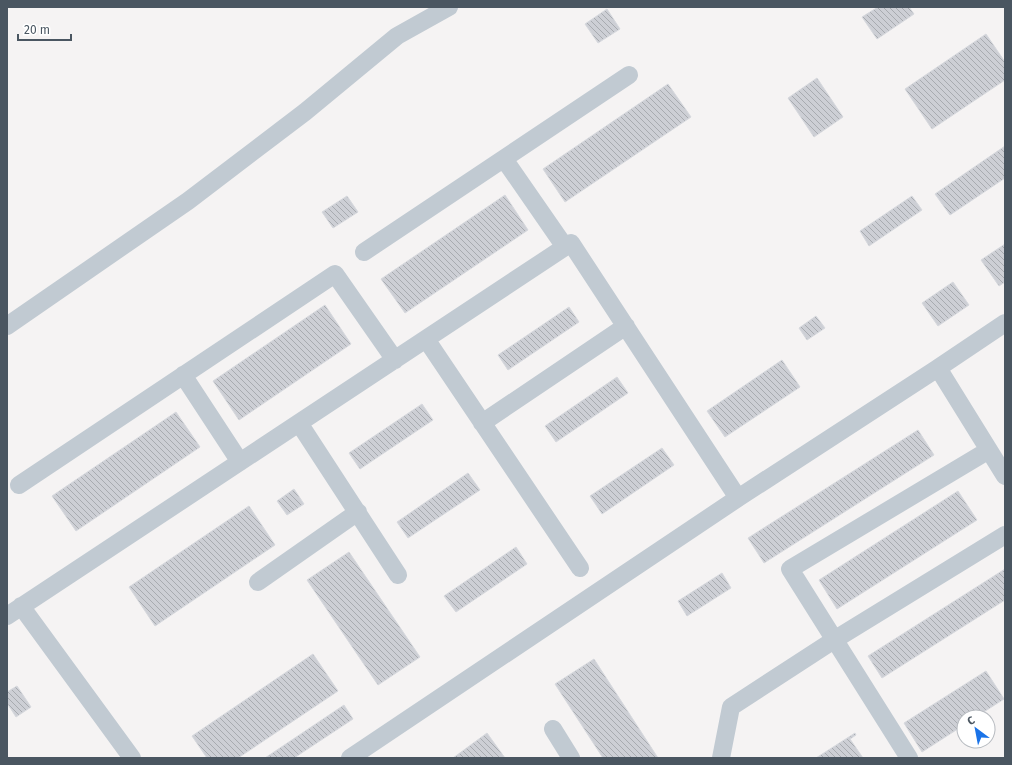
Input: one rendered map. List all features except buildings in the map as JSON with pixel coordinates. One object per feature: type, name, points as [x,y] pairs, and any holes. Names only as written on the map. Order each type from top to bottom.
[{"type":"lane","points":[[7,326],[188,201],[304,112],[397,36],[449,7]]},
{"type":"lane","points":[[364,252],[629,74]]},
{"type":"lane","points":[[504,158],[565,247]]},
{"type":"lane","points":[[132,758],[14,611],[571,243],[738,498]]},
{"type":"lane","points":[[19,484],[335,274],[395,360]]},
{"type":"lane","points":[[350,758],[738,498],[1005,323]]},
{"type":"lane","points":[[482,423],[626,326]]},
{"type":"lane","points":[[426,339],[580,568]]},
{"type":"lane","points":[[938,368],[1005,476]]},
{"type":"lane","points":[[183,375],[240,462]]},
{"type":"lane","points":[[299,423],[398,575]]},
{"type":"lane","points":[[908,758],[790,569],[988,450]]},
{"type":"lane","points":[[258,582],[358,512]]},
{"type":"lane","points":[[721,758],[731,707],[834,640],[1005,535]]},
{"type":"lane","points":[[553,729],[571,758]]}]
